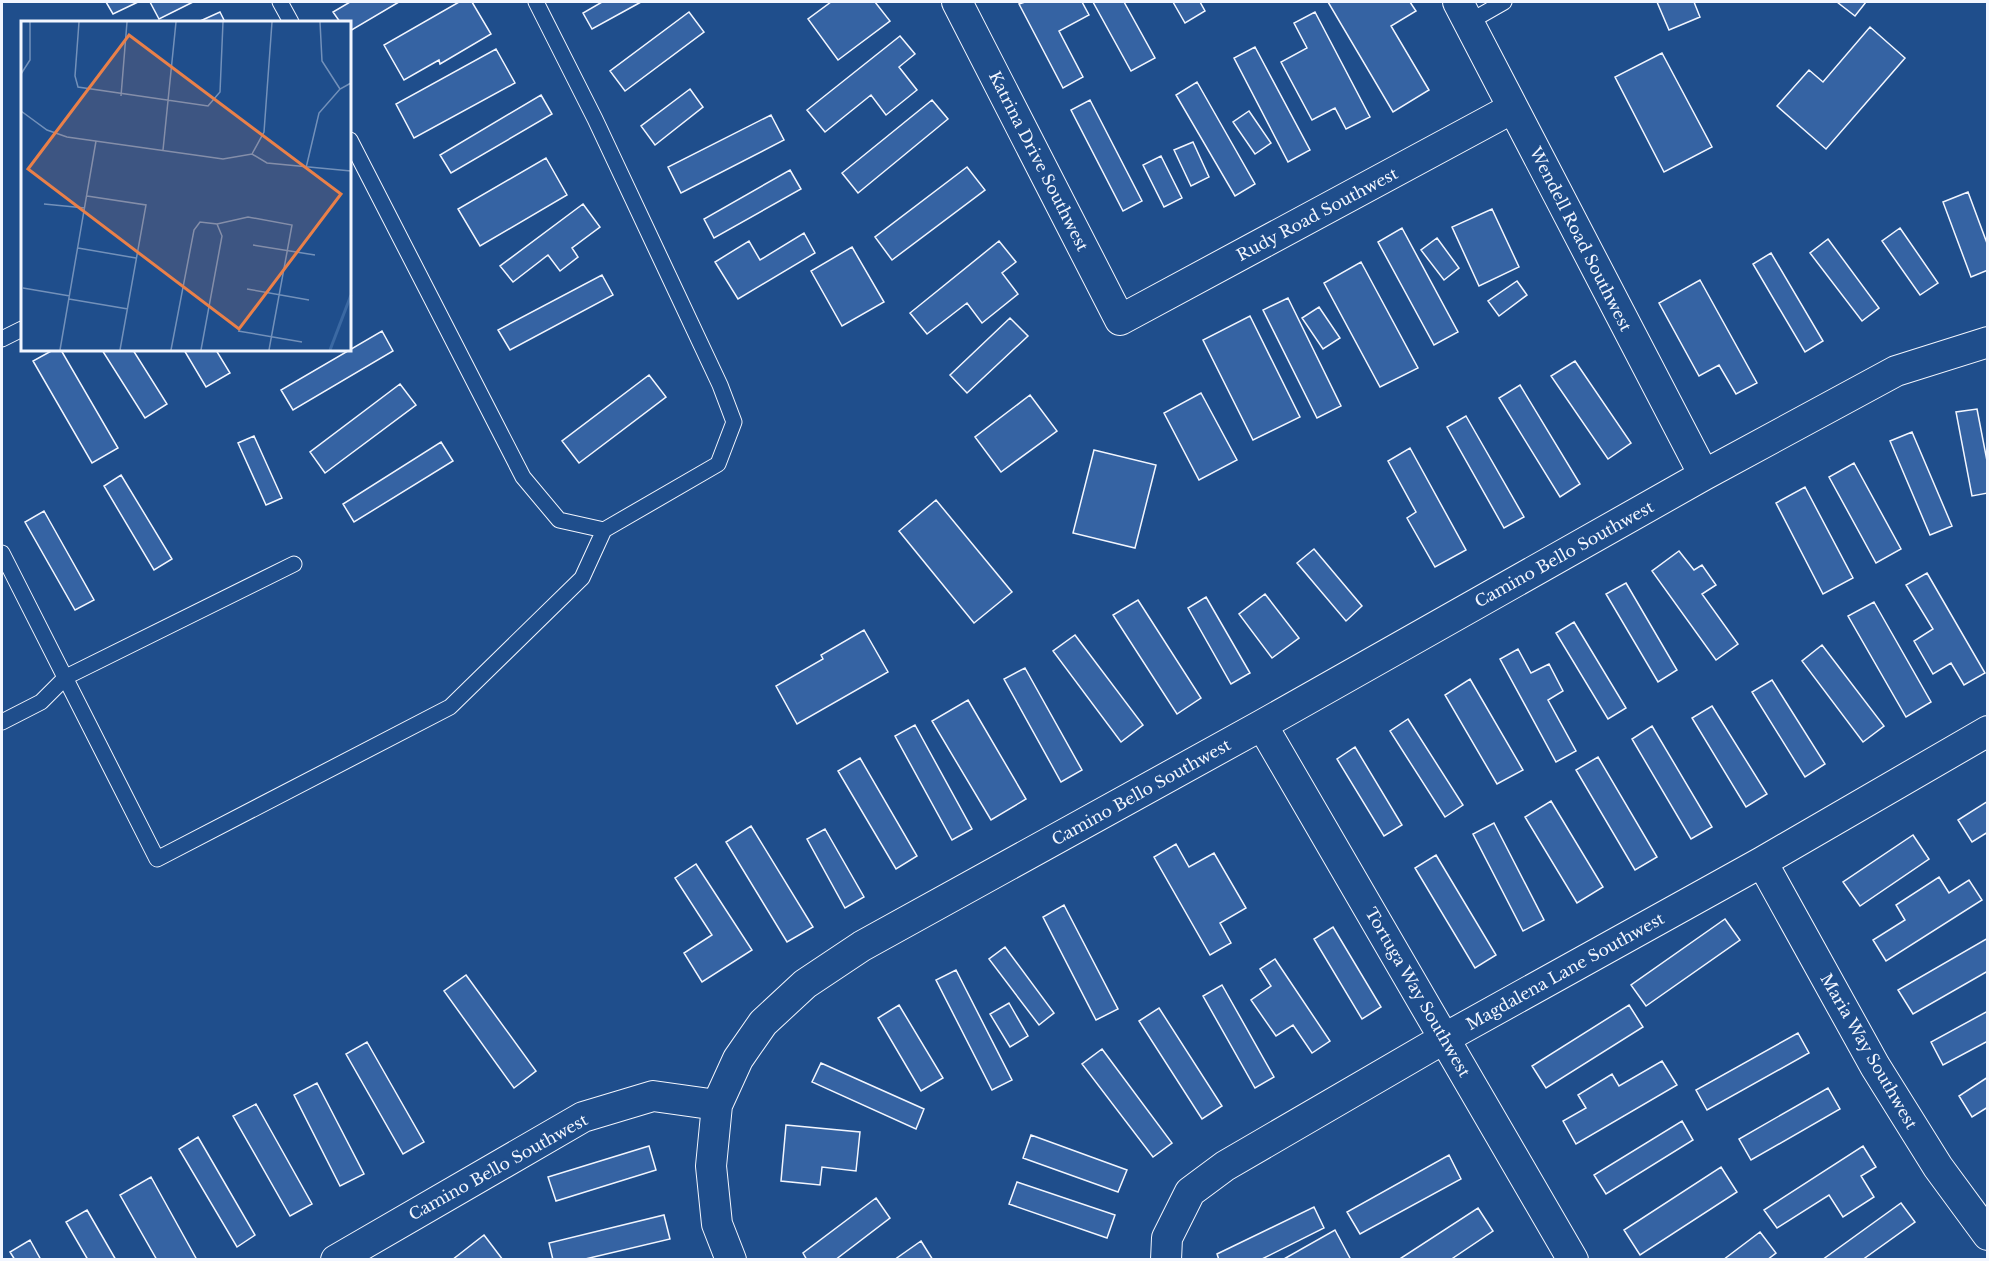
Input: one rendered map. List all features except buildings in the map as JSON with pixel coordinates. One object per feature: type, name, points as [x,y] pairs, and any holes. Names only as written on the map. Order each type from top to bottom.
[{"type":"street","name":"Katrina Drive Southwest","points":[[957,2],[1120,320]]},
{"type":"street","name":"Wendell Road Southwest","points":[[1464,12],[1704,475]]},
{"type":"street","name":"Rudy Road Southwest","points":[[1120,320],[1513,108]]},
{"type":"street","name":"Camino Bello Southwest","points":[[336,1260],[583,1117],[653,1096],[717,1105],[738,1059],[763,1023],[806,984],[862,946],[1262,725],[1704,475],[1896,371],[1988,342]]},
{"type":"street","name":"Tortuga Way Southwest","points":[[1262,725],[1573,1260]]},
{"type":"street","name":"Magdalena Lane Southwest","points":[[1166,1249],[1190,1192],[1216,1172],[1445,1038],[1762,862],[1988,731]]},
{"type":"street","name":"Maria Way Southwest","points":[[1762,862],[1875,1066],[1938,1167],[1988,1235]]},
{"type":"street","points":[[717,1105],[711,1166],[717,1224],[731,1260]]},
{"type":"lane","points":[[280,2],[290,21]]},
{"type":"lane","points":[[2,553],[158,859],[450,706],[582,578],[604,530],[718,464],[734,422],[720,386],[595,119],[536,2]]},
{"type":"lane","points":[[1464,12],[1504,2]]},
{"type":"lane","points":[[351,142],[523,477],[560,520],[604,530]]},
{"type":"lane","points":[[2,339],[21,329]]},
{"type":"lane","points":[[2,722],[41,702],[66,677],[294,564]]}]
